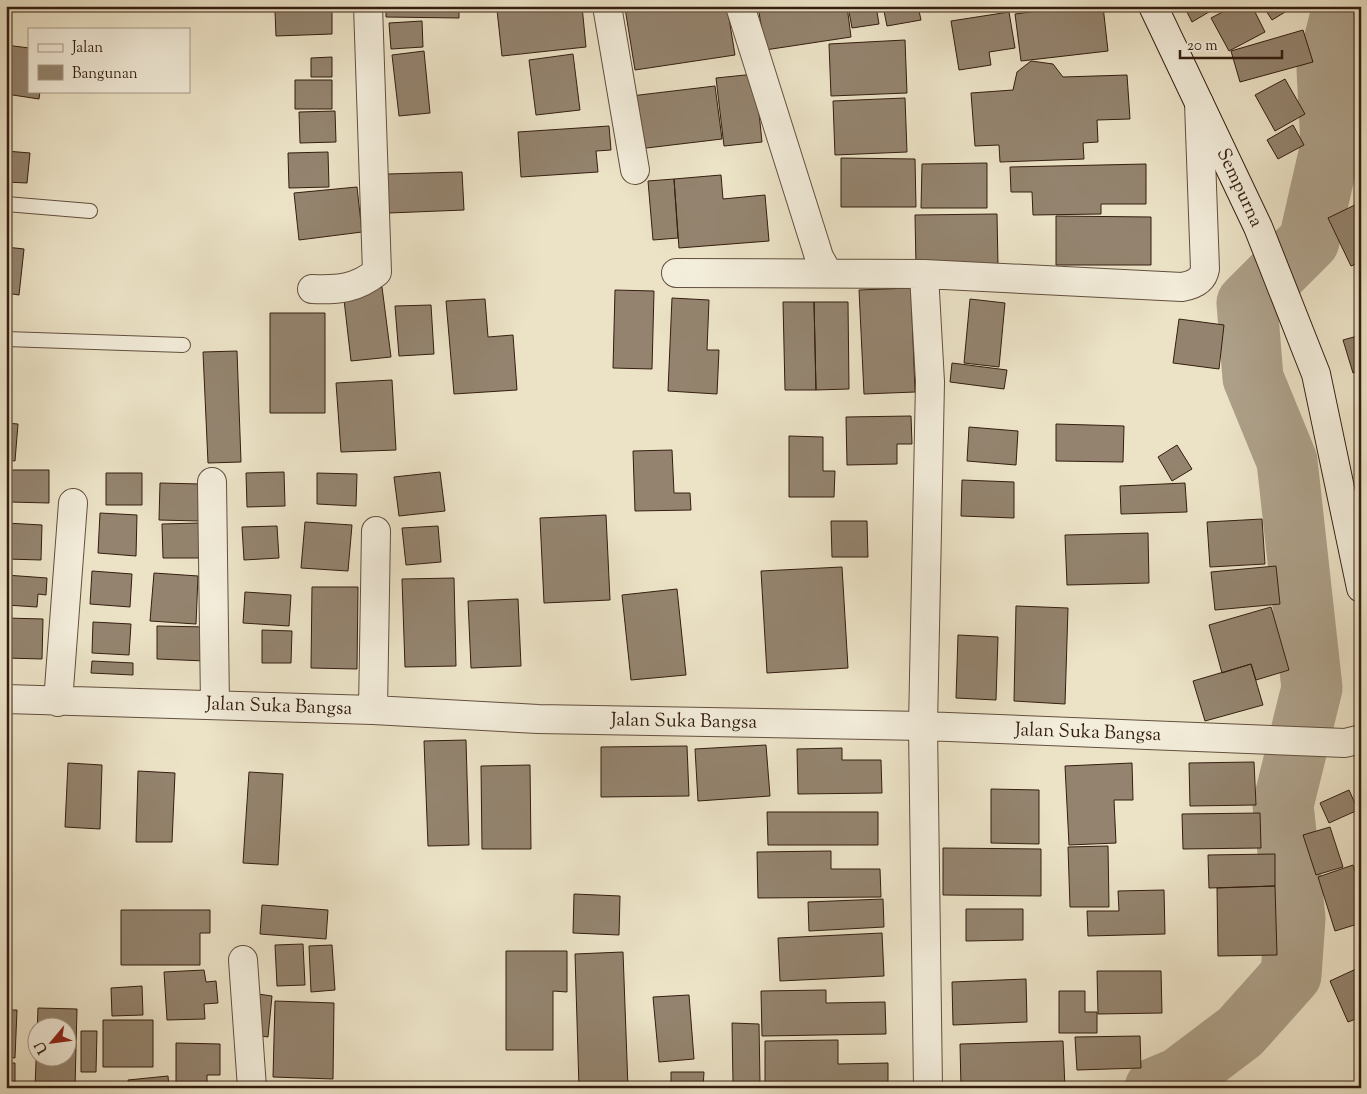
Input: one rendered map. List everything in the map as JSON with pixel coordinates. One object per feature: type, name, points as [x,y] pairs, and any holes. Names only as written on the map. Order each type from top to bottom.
[{"type":"street","points":[[312,289],[338,290],[365,282],[377,272],[368,6]]},
{"type":"street","points":[[607,6],[635,170]]},
{"type":"street","points":[[740,6],[815,244],[828,273]]},
{"type":"street","name":"Sempurna","points":[[1152,6],[1258,227],[1316,374],[1361,588]]},
{"type":"street","points":[[676,273],[924,274],[1182,287],[1194,284],[1204,276],[1205,269],[1199,103]]},
{"type":"street","points":[[924,274],[930,382],[923,726],[928,1088]]},
{"type":"street","points":[[212,482],[215,705]]},
{"type":"street","points":[[58,702],[73,503]]},
{"type":"street","points":[[374,710],[376,531]]},
{"type":"street","name":"Jalan Suka Bangsa","points":[[6,699],[374,710],[538,719],[923,726],[1234,739],[1353,741]]},
{"type":"street","points":[[243,960],[252,1088]]},
{"type":"lane","points":[[6,204],[90,211]]},
{"type":"lane","points":[[6,339],[183,345]]},
{"type":"building","points":[[272,6],[352,6],[272,10]]},
{"type":"building","points":[[386,6],[459,6],[459,18],[386,17]]},
{"type":"building","points":[[536,6],[582,6],[586,47],[502,56],[497,10]]},
{"type":"building","points":[[635,6],[727,6],[735,55],[635,70],[625,8]]},
{"type":"building","points":[[758,6],[847,6],[851,37],[765,50]]},
{"type":"building","points":[[848,6],[876,6],[879,24],[852,28]]},
{"type":"building","points":[[883,6],[918,6],[921,20],[887,26]]},
{"type":"building","points":[[988,6],[1004,6],[988,10]]},
{"type":"building","points":[[1076,6],[1103,6],[1108,51],[1021,61],[1015,14]]},
{"type":"building","points":[[1184,6],[1219,6],[1192,22]]},
{"type":"building","points":[[1234,6],[1252,6],[1265,32],[1229,51],[1211,18]]},
{"type":"building","points":[[1263,6],[1295,6],[1272,20]]},
{"type":"building","points":[[332,10],[332,34],[276,36],[275,11]]},
{"type":"building","points":[[1009,12],[1015,48],[989,52],[991,65],[959,70],[951,21]]},
{"type":"building","points":[[422,21],[423,47],[391,49],[389,23]]},
{"type":"building","points":[[1303,30],[1313,62],[1240,82],[1231,51]]},
{"type":"building","points":[[905,40],[907,93],[831,96],[829,44]]},
{"type":"building","points":[[6,45],[28,48],[28,92],[40,92],[39,99],[6,94]]},
{"type":"building","points":[[424,51],[430,113],[399,116],[392,55]]},
{"type":"building","points":[[573,54],[580,110],[536,115],[529,60]]},
{"type":"building","points":[[332,57],[332,77],[311,77],[311,58]]},
{"type":"building","points":[[1031,61],[1053,64],[1063,77],[1127,75],[1130,119],[1097,120],[1098,142],[1083,143],[1084,159],[1000,162],[999,145],[975,146],[971,93],[1013,90],[1017,72]]},
{"type":"building","points":[[755,74],[762,142],[724,146],[716,78]]},
{"type":"building","points":[[1285,79],[1305,114],[1275,131],[1255,95]]},
{"type":"building","points":[[295,80],[332,80],[332,109],[295,109]]},
{"type":"building","points":[[715,86],[722,139],[638,149],[631,96]]},
{"type":"building","points":[[905,98],[907,152],[835,155],[833,101]]},
{"type":"building","points":[[335,111],[336,142],[300,143],[299,112]]},
{"type":"building","points":[[1293,125],[1304,145],[1278,159],[1267,140]]},
{"type":"building","points":[[609,126],[611,150],[596,151],[598,172],[521,177],[518,132]]},
{"type":"building","points":[[6,151],[30,153],[27,183],[6,182]]},
{"type":"building","points":[[328,152],[329,187],[289,188],[288,153]]},
{"type":"building","points":[[841,158],[915,159],[916,207],[841,207]]},
{"type":"building","points":[[987,163],[987,208],[921,208],[922,164]]},
{"type":"building","points":[[1146,164],[1146,204],[1101,204],[1101,214],[1033,215],[1032,192],[1011,192],[1010,167]]},
{"type":"building","points":[[462,172],[464,210],[389,213],[387,174]]},
{"type":"building","points":[[721,175],[723,199],[765,195],[769,241],[679,248],[674,179]]},
{"type":"building","points":[[674,179],[678,238],[653,240],[648,181]]},
{"type":"building","points":[[357,187],[362,232],[299,240],[294,193]]},
{"type":"building","points":[[1361,202],[1361,262],[1351,266],[1328,218]]},
{"type":"building","points":[[997,214],[998,265],[916,265],[915,215]]},
{"type":"building","points":[[1056,216],[1151,217],[1151,265],[1056,265]]},
{"type":"building","points":[[6,247],[24,249],[19,295],[6,293]]},
{"type":"building","points":[[382,287],[391,357],[351,361],[343,291]]},
{"type":"building","points":[[911,288],[915,392],[864,394],[859,290]]},
{"type":"building","points":[[615,290],[654,291],[652,369],[613,368]]},
{"type":"building","points":[[672,298],[709,300],[707,350],[719,350],[717,394],[668,391]]},
{"type":"building","points":[[485,299],[488,337],[513,335],[517,390],[454,394],[446,301]]},
{"type":"building","points":[[970,299],[1005,303],[999,367],[964,363]]},
{"type":"building","points":[[783,302],[814,302],[816,390],[785,390]]},
{"type":"building","points":[[814,302],[848,302],[849,389],[816,390]]},
{"type":"building","points":[[431,305],[434,354],[399,356],[395,306]]},
{"type":"building","points":[[270,313],[325,313],[325,413],[270,413]]},
{"type":"building","points":[[1179,319],[1224,325],[1219,369],[1173,363]]},
{"type":"building","points":[[1361,335],[1361,371],[1353,373],[1343,340]]},
{"type":"building","points":[[237,351],[241,462],[208,463],[203,352]]},
{"type":"building","points":[[952,363],[1007,370],[1004,389],[950,382]]},
{"type":"building","points":[[392,380],[396,450],[341,452],[336,383]]},
{"type":"building","points":[[911,416],[912,444],[897,444],[897,464],[847,465],[846,417]]},
{"type":"building","points":[[6,423],[18,424],[15,461],[6,460]]},
{"type":"building","points":[[1056,424],[1124,426],[1123,462],[1056,461]]},
{"type":"building","points":[[969,427],[1018,431],[1016,465],[967,461]]},
{"type":"building","points":[[789,436],[823,437],[823,471],[835,471],[834,497],[789,497]]},
{"type":"building","points":[[1177,445],[1192,469],[1172,481],[1158,457]]},
{"type":"building","points":[[672,450],[674,493],[690,493],[691,510],[635,511],[633,451]]},
{"type":"building","points":[[10,470],[49,470],[49,503],[10,502]]},
{"type":"building","points":[[284,472],[285,506],[247,507],[246,473]]},
{"type":"building","points":[[440,472],[445,511],[399,516],[394,477]]},
{"type":"building","points":[[106,473],[142,473],[142,505],[106,505]]},
{"type":"building","points":[[317,473],[357,474],[356,506],[317,504]]},
{"type":"building","points":[[962,480],[1014,482],[1014,518],[961,516]]},
{"type":"building","points":[[160,483],[200,484],[199,521],[159,520]]},
{"type":"building","points":[[1185,483],[1187,512],[1121,514],[1120,486]]},
{"type":"building","points":[[100,513],[137,515],[136,556],[98,553]]},
{"type":"building","points":[[606,515],[610,600],[544,603],[540,518]]},
{"type":"building","points":[[1262,519],[1265,564],[1210,567],[1207,522]]},
{"type":"building","points":[[831,521],[867,521],[868,557],[832,557]]},
{"type":"building","points":[[305,522],[352,525],[348,571],[301,568]]},
{"type":"building","points":[[6,523],[42,525],[41,560],[6,559]]},
{"type":"building","points":[[200,523],[201,558],[163,558],[162,524]]},
{"type":"building","points":[[277,526],[279,558],[244,560],[242,527]]},
{"type":"building","points":[[438,526],[441,562],[406,565],[402,528]]},
{"type":"building","points":[[1148,533],[1149,583],[1067,585],[1065,535]]},
{"type":"building","points":[[1276,566],[1280,604],[1215,610],[1211,572]]},
{"type":"building","points":[[842,567],[848,668],[767,673],[761,571]]},
{"type":"building","points":[[92,571],[132,574],[130,607],[90,604]]},
{"type":"building","points":[[154,573],[198,576],[196,624],[150,621]]},
{"type":"building","points":[[6,575],[47,578],[46,595],[38,594],[37,607],[6,605]]},
{"type":"building","points":[[454,578],[456,666],[405,667],[402,579]]},
{"type":"building","points":[[312,587],[358,587],[357,669],[311,668]]},
{"type":"building","points":[[677,589],[686,675],[631,680],[622,595]]},
{"type":"building","points":[[245,592],[291,595],[289,626],[243,623]]},
{"type":"building","points":[[518,599],[521,666],[471,668],[468,601]]},
{"type":"building","points":[[1016,606],[1068,608],[1065,704],[1014,701]]},
{"type":"building","points":[[1271,607],[1289,670],[1256,680],[1251,664],[1222,673],[1209,625]]},
{"type":"building","points":[[6,618],[43,619],[42,659],[6,658]]},
{"type":"building","points":[[93,622],[131,624],[129,655],[92,653]]},
{"type":"building","points":[[157,626],[207,627],[206,661],[157,659]]},
{"type":"building","points":[[262,630],[292,631],[291,663],[262,663]]},
{"type":"building","points":[[958,635],[998,637],[996,700],[956,698]]},
{"type":"building","points":[[92,661],[133,663],[133,675],[91,673]]},
{"type":"building","points":[[1251,664],[1263,705],[1205,721],[1193,681]]},
{"type":"building","points":[[466,740],[469,845],[428,846],[424,741]]},
{"type":"building","points":[[766,745],[770,796],[698,801],[695,749]]},
{"type":"building","points":[[687,746],[689,796],[601,797],[601,747]]},
{"type":"building","points":[[842,748],[842,760],[881,760],[882,793],[798,794],[797,749]]},
{"type":"building","points":[[1254,762],[1256,805],[1190,806],[1189,763]]},
{"type":"building","points":[[68,763],[102,765],[100,829],[65,827]]},
{"type":"building","points":[[1132,763],[1133,800],[1114,800],[1116,843],[1069,845],[1065,766]]},
{"type":"building","points":[[530,765],[531,849],[482,849],[481,766]]},
{"type":"building","points":[[138,771],[175,773],[172,842],[136,842]]},
{"type":"building","points":[[249,772],[283,774],[278,865],[243,863]]},
{"type":"building","points":[[991,789],[1039,790],[1039,844],[991,843]]},
{"type":"building","points":[[1349,790],[1358,810],[1329,823],[1320,803]]},
{"type":"building","points":[[767,812],[878,812],[878,845],[768,845]]},
{"type":"building","points":[[1260,813],[1261,848],[1183,849],[1182,814]]},
{"type":"building","points":[[1330,827],[1343,867],[1316,875],[1303,835]]},
{"type":"building","points":[[1108,846],[1109,907],[1070,907],[1068,847]]},
{"type":"building","points":[[943,848],[1041,849],[1041,896],[943,895]]},
{"type":"building","points":[[831,851],[831,869],[880,869],[881,897],[758,898],[757,852]]},
{"type":"building","points":[[1275,854],[1275,886],[1209,888],[1208,855]]},
{"type":"building","points":[[1353,865],[1361,890],[1361,923],[1335,931],[1318,877]]},
{"type":"building","points":[[1275,886],[1277,955],[1218,956],[1217,888]]},
{"type":"building","points":[[1164,890],[1165,934],[1088,936],[1087,911],[1119,911],[1118,891]]},
{"type":"building","points":[[574,894],[620,896],[619,935],[573,933]]},
{"type":"building","points":[[883,899],[884,927],[809,931],[808,902]]},
{"type":"building","points":[[262,905],[328,910],[326,939],[260,934]]},
{"type":"building","points":[[966,909],[1023,909],[1023,940],[966,941]]},
{"type":"building","points":[[121,910],[210,910],[210,933],[200,933],[200,965],[121,965]]},
{"type":"building","points":[[882,933],[884,976],[780,981],[778,938]]},
{"type":"building","points":[[303,944],[305,985],[277,986],[275,945]]},
{"type":"building","points":[[332,945],[335,990],[311,992],[309,946]]},
{"type":"building","points":[[506,951],[567,951],[567,992],[553,991],[553,1050],[506,1050]]},
{"type":"building","points":[[623,952],[628,1088],[579,1088],[575,954]]},
{"type":"building","points":[[1356,969],[1361,980],[1361,1017],[1348,1022],[1330,981]]},
{"type":"building","points":[[204,970],[206,982],[216,981],[218,1003],[204,1004],[205,1019],[167,1020],[164,972]]},
{"type":"building","points":[[1097,971],[1161,971],[1162,1013],[1098,1014]]},
{"type":"building","points":[[1026,979],[1027,1022],[953,1025],[952,982]]},
{"type":"building","points":[[142,986],[143,1015],[112,1016],[111,988]]},
{"type":"building","points":[[826,990],[826,1003],[885,1002],[886,1034],[762,1036],[761,991]]},
{"type":"building","points":[[1059,991],[1085,991],[1085,1012],[1097,1012],[1097,1033],[1059,1033]]},
{"type":"building","points":[[258,994],[272,996],[268,1037],[254,1035]]},
{"type":"building","points":[[689,995],[694,1059],[659,1062],[653,997]]},
{"type":"building","points":[[275,1001],[334,1003],[333,1079],[273,1077]]},
{"type":"building","points":[[38,1008],[77,1009],[77,1016],[38,1016]]},
{"type":"building","points":[[6,1010],[17,1010],[15,1058],[6,1057]]},
{"type":"building","points":[[103,1020],[153,1020],[153,1067],[103,1067]]},
{"type":"building","points":[[732,1023],[759,1024],[760,1083],[733,1083]]},
{"type":"building","points":[[81,1031],[97,1031],[96,1072],[81,1072]]},
{"type":"building","points":[[1140,1036],[1141,1068],[1077,1070],[1075,1037]]},
{"type":"building","points":[[838,1040],[838,1064],[888,1063],[888,1088],[765,1088],[765,1041]]},
{"type":"building","points":[[1063,1041],[1065,1088],[961,1088],[960,1044]]},
{"type":"building","points":[[176,1043],[220,1044],[220,1075],[207,1075],[207,1088],[176,1088]]},
{"type":"building","points":[[6,1063],[15,1063],[15,1088],[6,1088]]},
{"type":"building","points":[[36,1066],[76,1066],[75,1088],[35,1088]]},
{"type":"building","points":[[671,1072],[704,1072],[703,1088],[671,1088]]},
{"type":"building","points":[[168,1076],[169,1088],[129,1088],[128,1080]]},
{"type":"waterway","points":[[1155,1088],[1179,1078],[1240,1032],[1291,975],[1295,918],[1283,805],[1312,688],[1287,461],[1253,378],[1247,303],[1309,241],[1331,145],[1327,70],[1343,6]]}]
